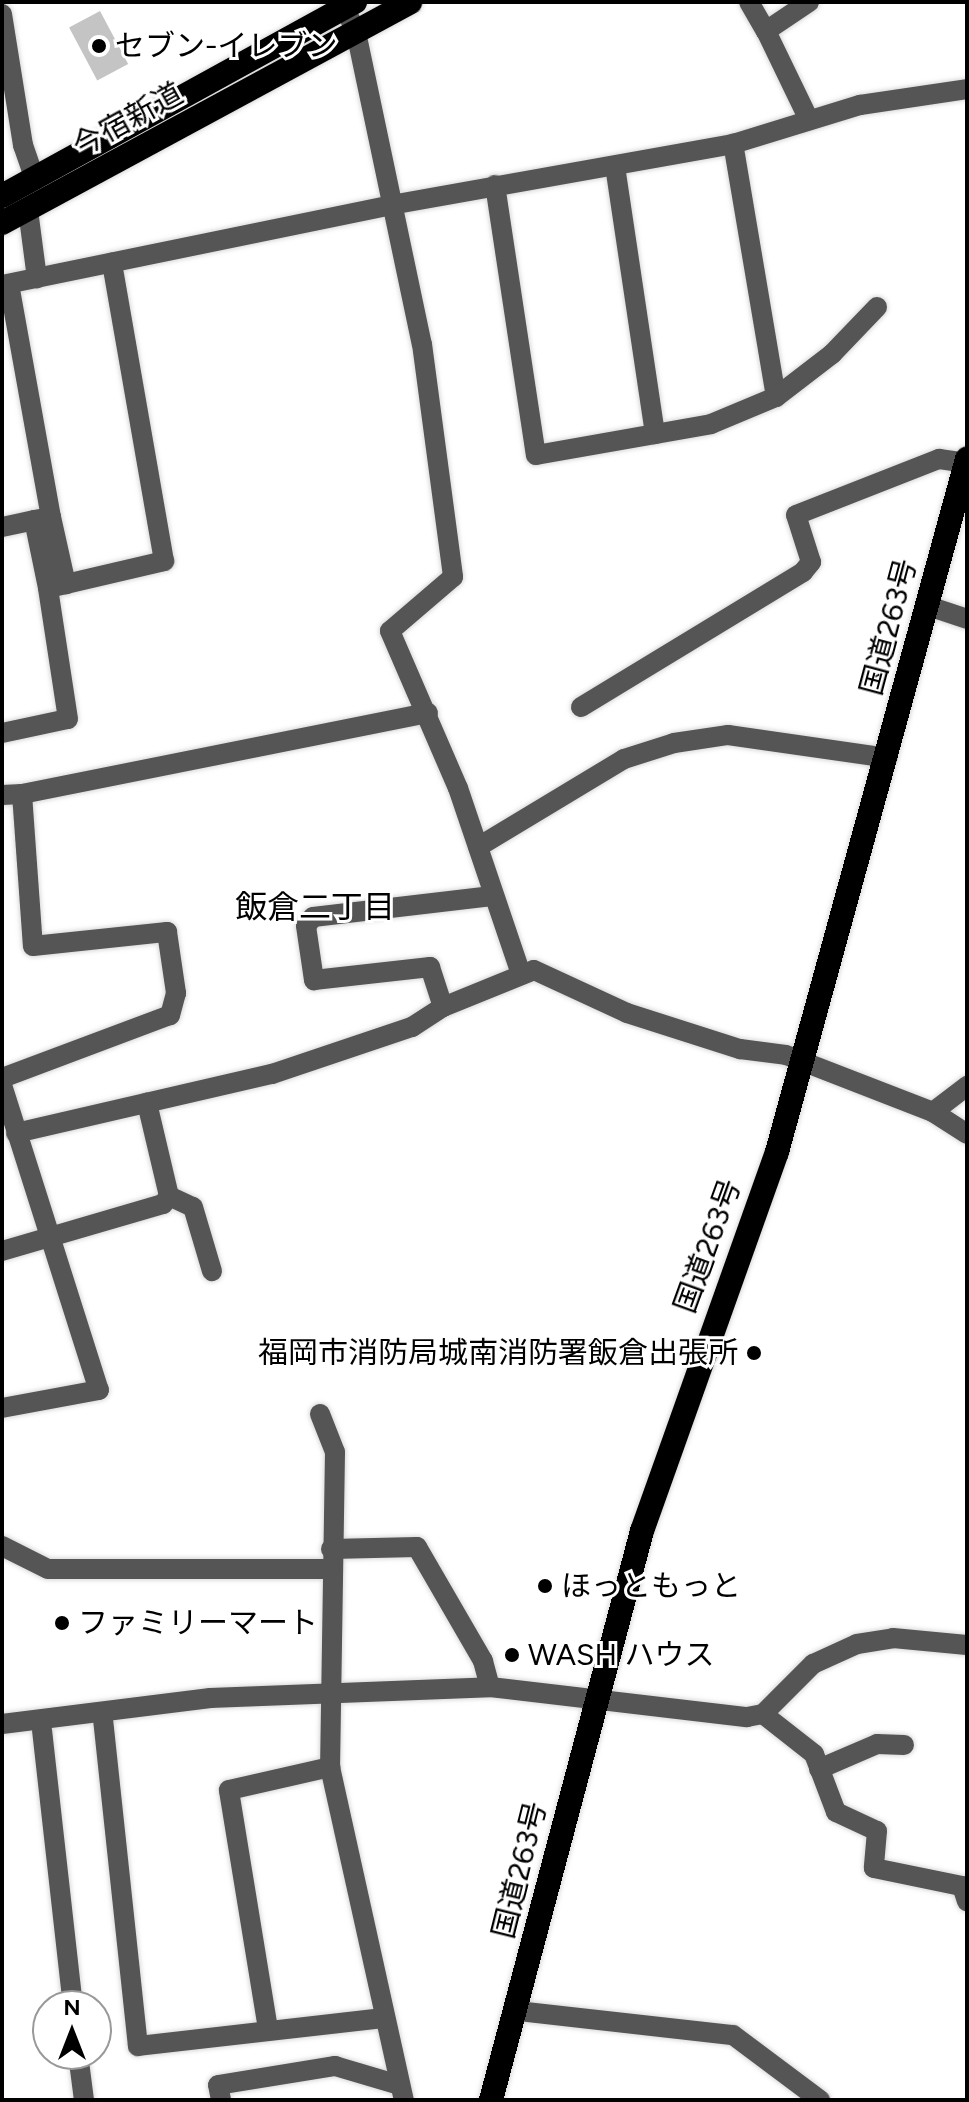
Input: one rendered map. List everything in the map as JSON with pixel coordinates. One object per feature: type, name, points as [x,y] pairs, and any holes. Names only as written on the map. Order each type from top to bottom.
[{"type":"highway","name":"今宿新道","points":[[2,223],[410,2]]},
{"type":"highway","name":"今宿新道","points":[[2,196],[347,4]]},
{"type":"highway","name":"国道263号","points":[[491,2100],[518,2011],[594,1703],[642,1531],[803,1061],[966,461]]},
{"type":"street","points":[[749,2],[809,120]]},
{"type":"street","points":[[766,31],[809,2]]},
{"type":"street","points":[[347,4],[356,32],[422,344],[453,577],[390,631],[428,713],[521,974]]},
{"type":"street","points":[[2,14],[23,145],[35,179]]},
{"type":"street","points":[[2,733],[68,719],[57,586],[43,519],[6,285],[391,205],[733,144],[860,105],[967,89]]},
{"type":"street","points":[[733,144],[776,397]]},
{"type":"street","points":[[615,166],[655,434]]},
{"type":"street","points":[[495,185],[536,455],[711,424],[776,397],[832,354],[877,307]]},
{"type":"street","points":[[28,210],[37,278]]},
{"type":"street","points":[[57,586],[164,561],[112,262]]},
{"type":"street","points":[[581,707],[803,572],[811,562],[796,515],[939,459],[966,461]]},
{"type":"street","points":[[2,527],[43,519]]},
{"type":"street","points":[[928,606],[967,619]]},
{"type":"street","points":[[2,1078],[170,1015],[176,993],[167,932],[33,946],[12,794],[428,713]]},
{"type":"street","points":[[478,847],[624,759],[674,743],[728,735],[887,758]]},
{"type":"street","points":[[443,1007],[430,967],[314,980],[306,926],[313,917],[492,896]]},
{"type":"street","points":[[16,1133],[272,1074],[412,1027],[443,1007],[534,970],[627,1013],[740,1049],[803,1061],[933,1112],[967,1134]]},
{"type":"street","points":[[2,1085],[99,1390],[2,1408]]},
{"type":"street","points":[[933,1112],[967,1086]]},
{"type":"street","points":[[147,1103],[169,1196]]},
{"type":"street","points":[[2,1251],[163,1204],[169,1196]]},
{"type":"street","points":[[169,1196],[193,1207],[212,1271]]},
{"type":"street","points":[[320,1414],[335,1452],[330,1559],[330,1767],[402,2092]]},
{"type":"street","points":[[2,1546],[48,1569],[330,1559],[417,1547],[483,1661],[490,1687]]},
{"type":"street","points":[[763,1714],[813,1664],[857,1644],[921,1638],[967,1645]]},
{"type":"street","points":[[2,1724],[102,1708],[490,1687],[594,1703]]},
{"type":"street","points":[[2,1737],[103,1719],[328,1697],[594,1703],[763,1714],[814,1754],[836,1812],[877,1831],[874,1868],[962,1886],[967,1901]]},
{"type":"street","points":[[103,1719],[138,2046],[384,2018]]},
{"type":"street","points":[[42,1730],[71,1990]]},
{"type":"street","points":[[819,1769],[877,1744],[904,1745]]},
{"type":"street","points":[[268,2029],[229,1790],[330,1767]]},
{"type":"street","points":[[518,2011],[733,2035],[820,2100]]},
{"type":"street","points":[[221,2100],[218,2085],[335,2066],[402,2092]]},
{"type":"street","points":[[80,2070],[84,2100]]},
{"type":"building","name":"セブン-イレブン","points":[[100,11],[128,64],[97,80],[69,27]]},
{"type":"place","name":"セブン-イレブン","points":[[99,46]]},
{"type":"place","name":"福岡市消防局城南消防署飯倉出張所","points":[[754,1353]]},
{"type":"place","name":"ほっともっと","points":[[545,1586]]},
{"type":"place","name":"ファミリーマート","points":[[62,1623]]},
{"type":"place","name":"WASH ハウス","points":[[512,1655]]},
{"type":"district","name":"飯倉二丁目","points":[[315,907]]}]
